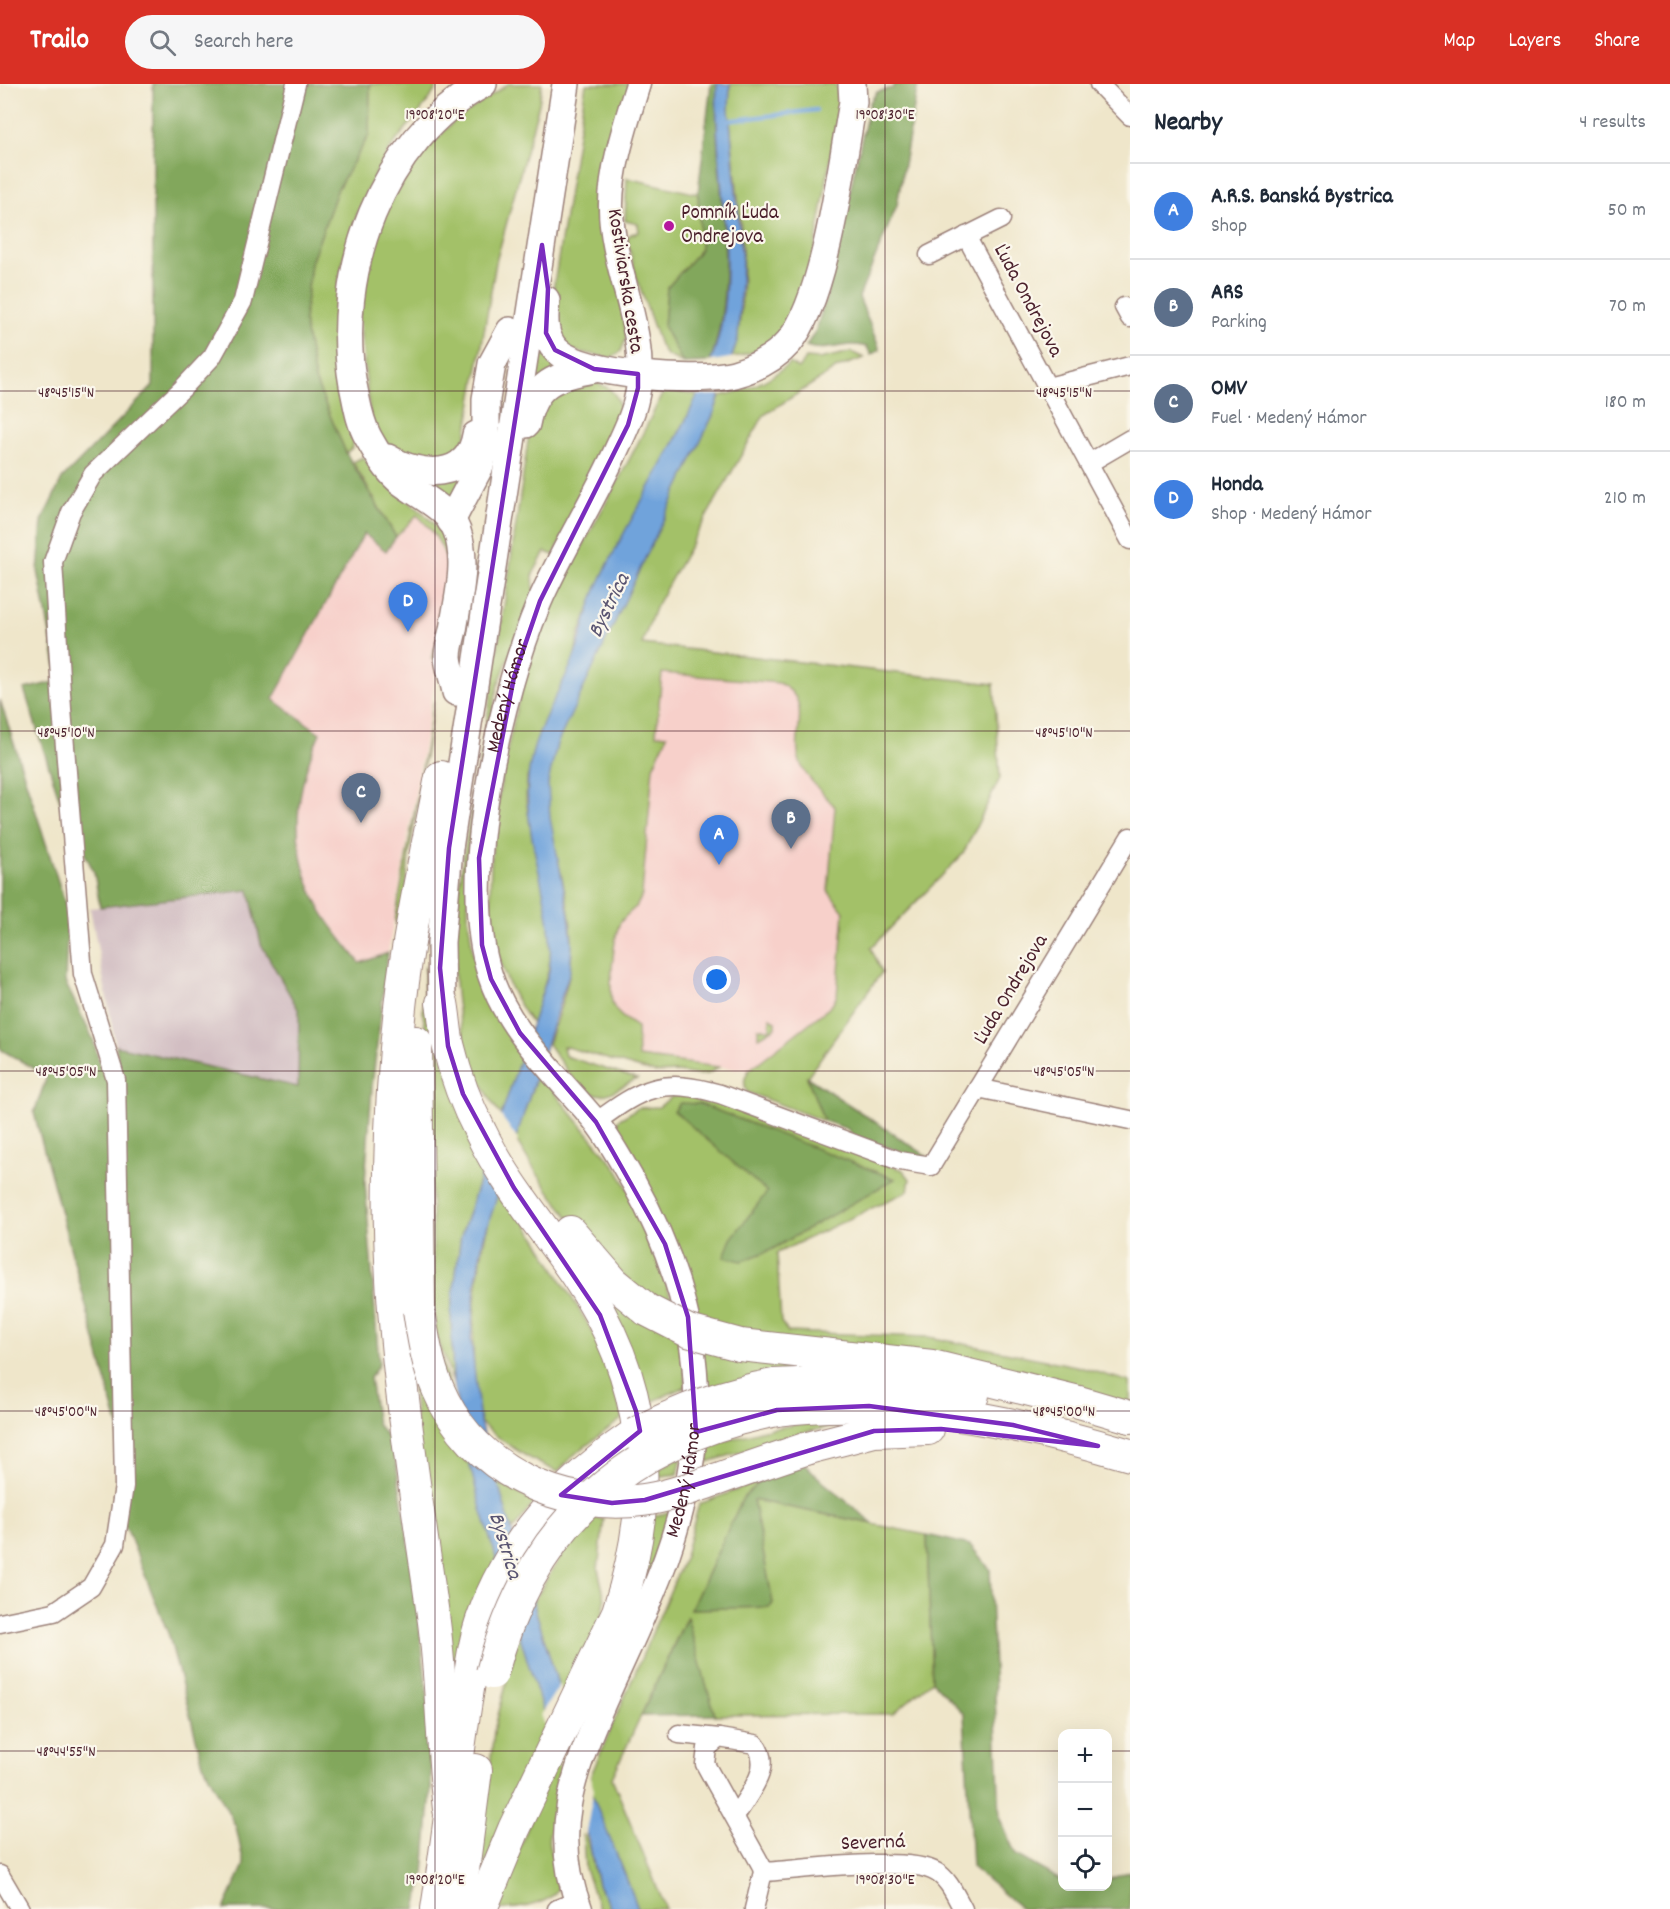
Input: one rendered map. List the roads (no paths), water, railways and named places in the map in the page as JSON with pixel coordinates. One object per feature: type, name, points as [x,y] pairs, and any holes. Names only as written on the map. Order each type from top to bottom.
[{"type":"highway","points":[[441,777],[403,980],[395,1060],[390,1172],[394,1326],[403,1414],[439,1665],[443,1751],[449,1809]]},
{"type":"highway","points":[[416,909],[419,1310],[424,1346],[439,1390],[462,1430],[483,1452],[508,1472],[539,1488],[592,1502],[645,1500],[678,1493],[845,1437],[901,1429],[977,1432],[1043,1443],[1098,1446]]},
{"type":"highway","points":[[443,1013],[485,1125],[518,1176],[606,1326],[626,1374],[641,1436],[640,1514],[631,1573],[618,1612],[570,1712],[568,1749],[481,1909]]},
{"type":"highway","points":[[518,1176],[596,1264],[647,1310],[688,1331],[740,1345],[932,1366],[1068,1399],[1130,1417]]},
{"type":"highway","points":[[458,1909],[481,1727],[492,1673],[507,1623],[533,1570],[572,1516],[595,1493],[634,1464],[684,1437],[776,1398],[846,1382],[928,1388],[1057,1410],[1130,1430]]},
{"type":"highway","points":[[437,1909],[449,1809],[477,1637],[493,1592],[529,1530],[584,1472],[635,1434],[679,1412],[713,1399],[776,1398],[835,1406],[902,1409],[1012,1425],[1130,1455]]},
{"type":"highway","points":[[425,1909],[443,1751]]},
{"type":"main road","points":[[441,777],[456,692],[510,331],[552,84]]},
{"type":"main road","points":[[443,1013],[441,942],[449,848],[566,84]]},
{"type":"main road","points":[[542,245],[548,289],[544,315],[546,333],[555,350],[568,359],[594,369],[679,377],[733,374],[771,359],[791,339],[803,321],[816,285],[853,102],[852,84]]},
{"type":"main road","points":[[456,692],[448,656],[462,567],[460,540],[451,521],[436,506],[400,481],[384,465],[376,450],[359,414],[351,372],[349,306],[363,238],[397,167],[437,116],[471,87]]},
{"type":"main road","points":[[376,450],[407,469],[426,473],[443,471],[462,462],[471,453],[486,399],[492,364],[510,331]]},
{"type":"main road","points":[[508,467],[524,437],[529,410],[542,388],[567,374],[594,369]]},
{"type":"main road","points":[[451,521],[480,466],[487,429],[486,399]]},
{"type":"street","points":[[0,1623],[54,1612],[91,1587],[115,1545],[124,1486],[116,1080],[83,974],[53,562],[71,512],[93,474],[212,357],[243,301],[296,84]]},
{"type":"street","name":"Kostiviarska cesta","points":[[638,84],[615,176],[610,206],[615,241],[628,293],[637,351],[638,374]]},
{"type":"street","points":[[1099,84],[1130,116]]},
{"type":"street","name":"Ľuda Ondrejova","points":[[929,255],[1001,219]]},
{"type":"street","name":"Ľuda Ondrejova","points":[[966,236],[1130,540]]},
{"type":"street","name":"Ľuda Ondrejova","points":[[1048,387],[1130,366]]},
{"type":"street","name":"Medený Hámor","points":[[571,1906],[565,1838],[569,1794],[568,1749],[666,1560],[682,1509],[693,1451],[696,1390],[688,1317],[665,1244],[617,1152],[596,1122],[520,1033],[491,979],[482,945],[478,885],[487,802],[506,708],[525,643],[540,601],[628,425],[637,398],[638,374]]},
{"type":"street","points":[[1089,463],[1130,439]]},
{"type":"street","name":"Ľuda Ondrejova","points":[[596,1122],[624,1101],[648,1089],[690,1087],[720,1094],[900,1161],[931,1166],[1130,837]]},
{"type":"street","points":[[978,1088],[1130,1120]]},
{"type":"street","points":[[679,1734],[755,1743],[762,1753],[764,1767],[735,1817]]},
{"type":"street","points":[[719,1738],[707,1748],[705,1764],[763,1872],[754,1909]]},
{"type":"street","name":"Severná","points":[[763,1872],[902,1864],[928,1867],[939,1873],[963,1909]]},
{"type":"street","points":[[0,1875],[20,1909]]},
{"type":"water","name":"Bystrica","points":[[717,84],[730,84],[729,109],[742,263],[738,338],[714,413],[557,744],[548,783],[550,818],[569,915],[572,943],[570,971],[483,1240],[475,1286],[471,1339],[480,1422],[506,1512],[588,1781],[638,1909],[611,1909],[598,1884],[588,1836],[541,1705],[481,1509],[467,1454],[453,1382],[451,1311],[461,1236],[549,972],[548,918],[528,809],[528,782],[535,743],[571,665],[590,605],[612,555],[692,408],[716,346],[723,315],[726,249]]},
{"type":"waterway","points":[[726,121],[816,110]]},
{"type":"place","name":"Pomník Ľuda Ondrejova","points":[[669,226]]},
{"type":"place","name":"Honda","points":[[408,632]]},
{"type":"place","name":"OMV","points":[[361,823]]},
{"type":"place","name":"ARS","points":[[791,849]]},
{"type":"place","name":"A.R.S. Banská Bystrica","points":[[719,865]]}]
